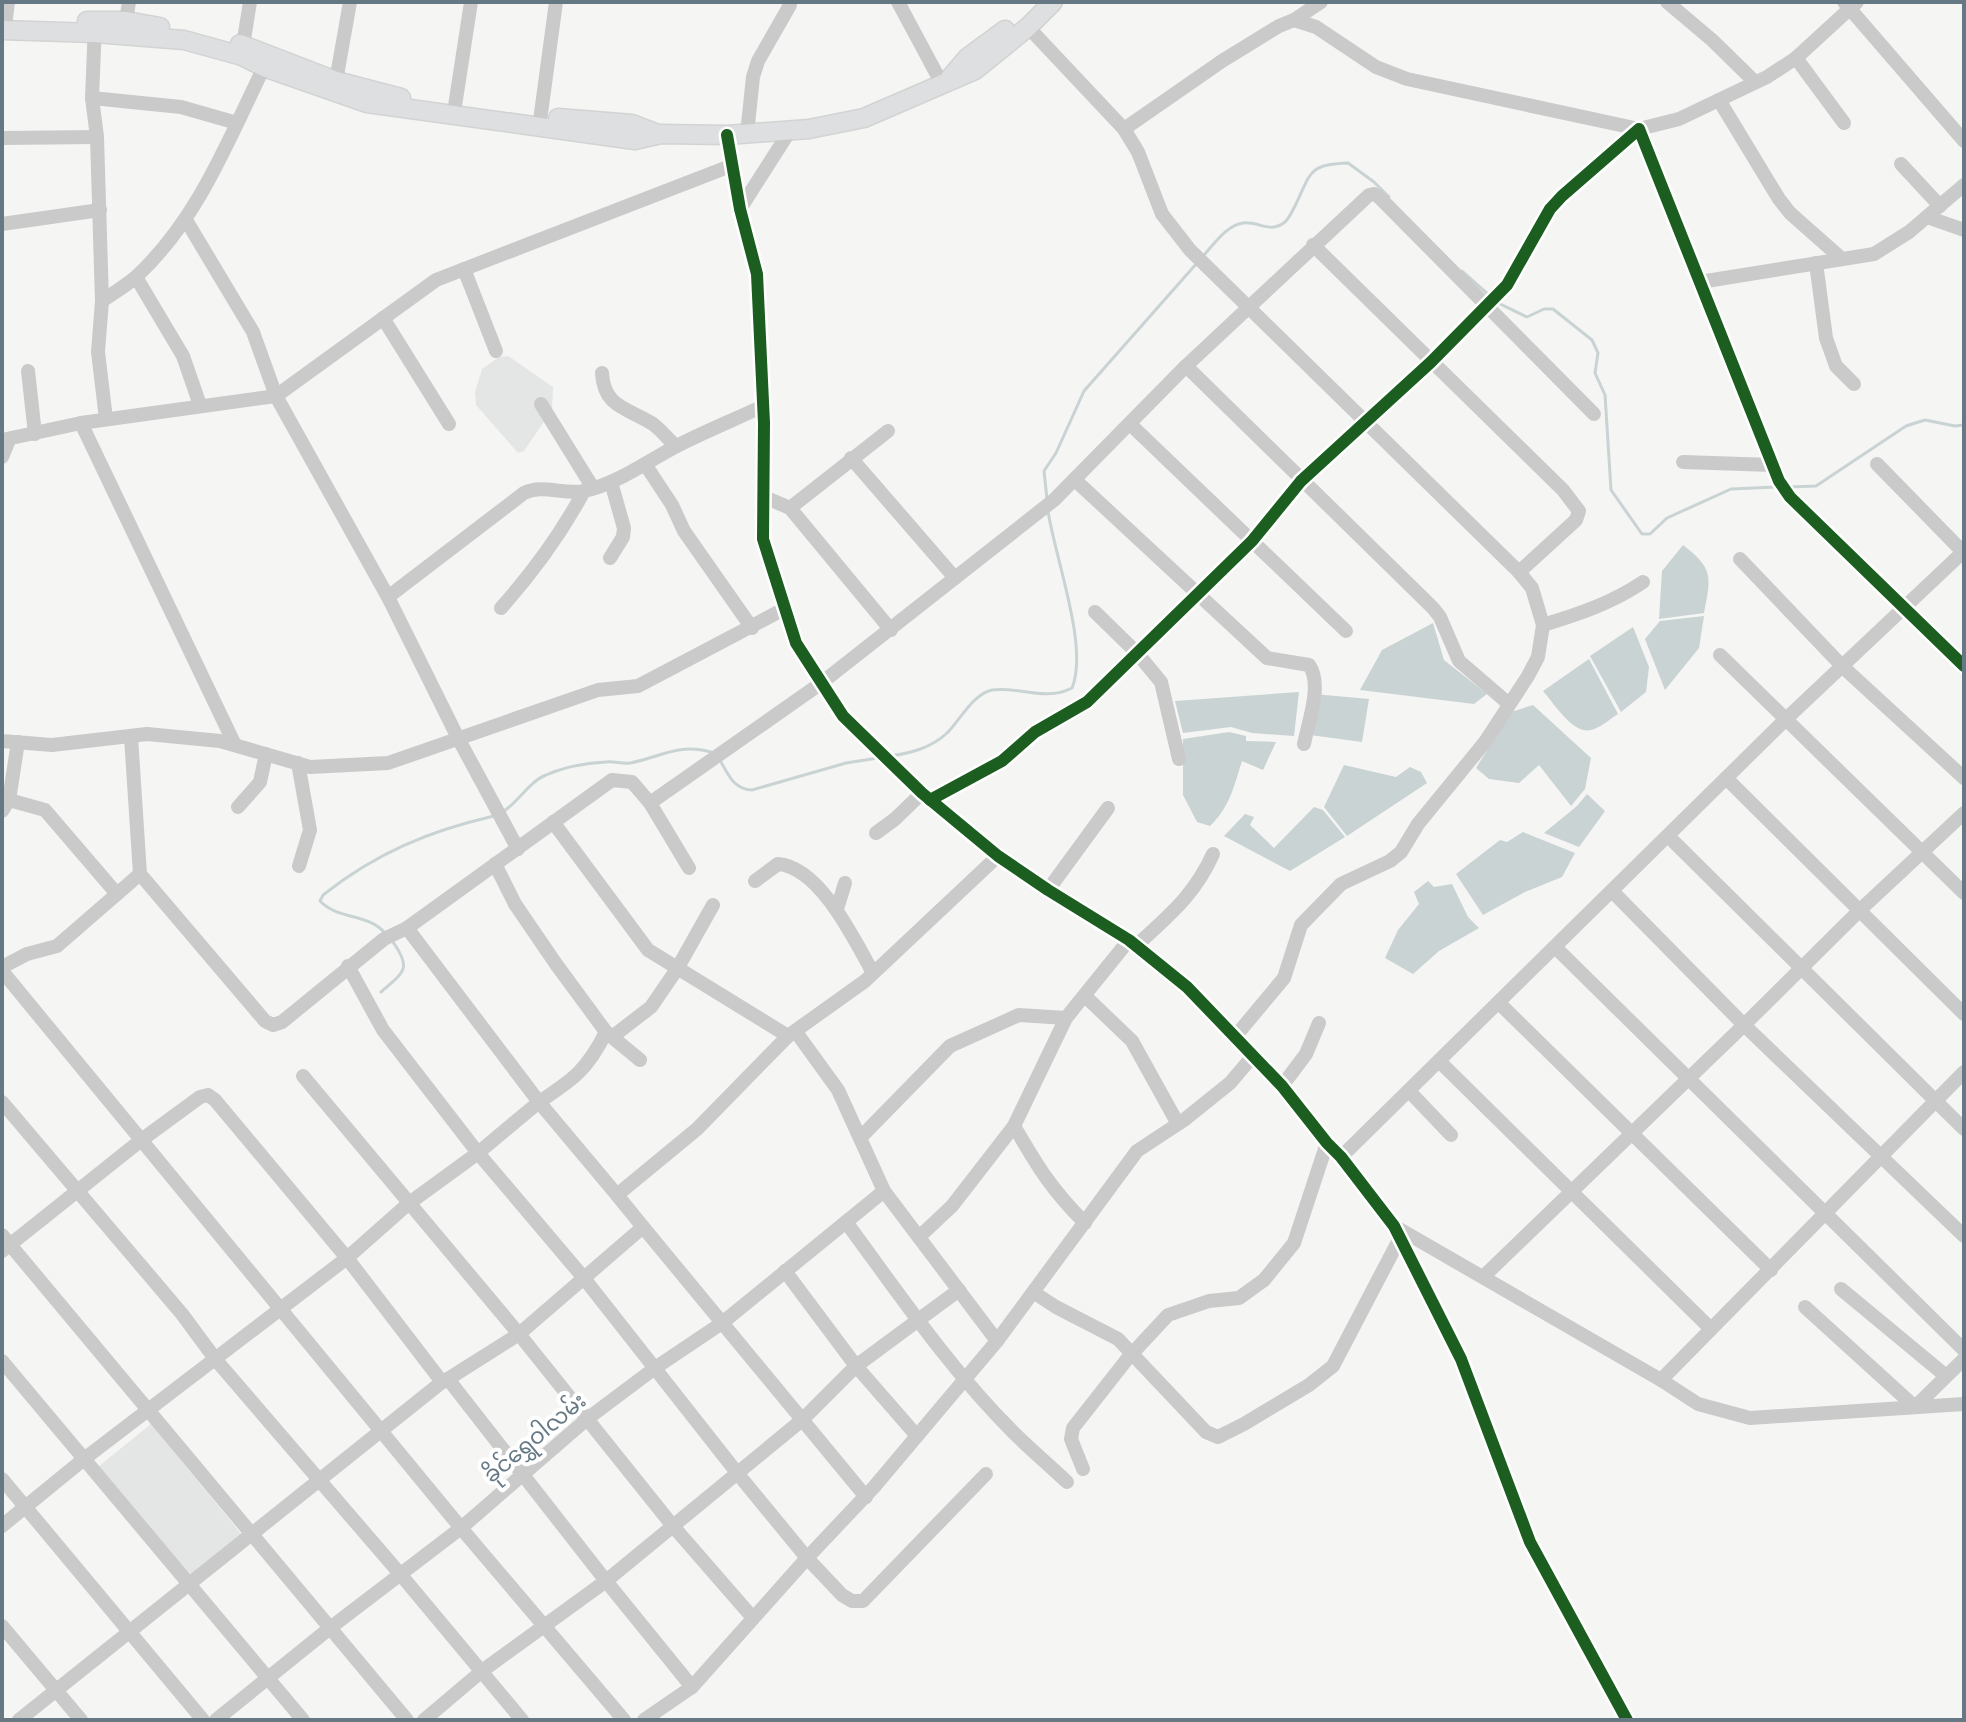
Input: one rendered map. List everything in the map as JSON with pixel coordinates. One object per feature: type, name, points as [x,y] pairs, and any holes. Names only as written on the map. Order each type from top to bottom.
[{"type":"main road","points":[[945,83],[967,58],[1021,17],[1035,2]]},
{"type":"main road","points":[[95,27],[126,21],[187,31],[336,81],[404,99],[635,140],[661,134],[727,135],[809,129],[864,118],[975,70],[1028,27],[1053,2]]},
{"type":"main road","points":[[5,17],[95,27],[242,51],[264,67],[367,103],[539,122]]},
{"type":"street","points":[[126,21],[129,2]]},
{"type":"street","points":[[242,51],[250,2]]},
{"type":"street","points":[[336,81],[350,2]]},
{"type":"street","points":[[455,106],[471,2]]},
{"type":"street","points":[[539,122],[556,2]]},
{"type":"street","points":[[747,134],[753,77],[758,61],[790,2]]},
{"type":"street","points":[[898,2],[945,83]]},
{"type":"street","points":[[1124,129],[1222,61],[1321,2]]},
{"type":"street","points":[[1667,2],[1755,82]]},
{"type":"street","points":[[1294,20],[1316,27],[1376,67],[1407,79],[1639,129],[1679,119],[1796,58],[1851,4],[1964,141]]},
{"type":"street","points":[[95,27],[92,98],[97,137],[102,301],[98,352],[106,419]]},
{"type":"street","points":[[1028,27],[1124,129],[1138,152],[1162,214],[1200,260],[1519,572],[1532,588],[1543,625],[1538,657],[1485,742],[1418,824],[1401,852],[1390,861],[1341,884],[1319,903],[1301,925],[1284,978],[1234,1038]]},
{"type":"street","points":[[1796,58],[1844,123]]},
{"type":"street","points":[[102,301],[136,277],[186,220],[225,152],[264,67]]},
{"type":"street","points":[[92,98],[181,107],[237,123]]},
{"type":"street","points":[[1719,100],[1779,199],[1790,213],[1842,259]]},
{"type":"street","points":[[740,209],[791,129]]},
{"type":"street","points":[[1639,129],[1779,481],[1790,497],[1964,666]]},
{"type":"street","points":[[876,833],[926,796],[1002,761],[1035,732],[1087,702],[1252,541],[1301,481],[1431,362],[1507,285],[1550,209],[1639,129]]},
{"type":"street","points":[[727,135],[740,209],[757,274],[763,406],[763,539],[796,643],[843,716],[926,796],[998,856],[1132,943],[1187,987],[1282,1086],[1341,1157],[1397,1232],[1461,1359],[1530,1542],[1627,1720]]},
{"type":"street","points":[[2,138],[97,137]]},
{"type":"street","points":[[1901,164],[1940,206]]},
{"type":"street","points":[[2,457],[6,440],[81,423],[276,396],[436,280],[733,165]]},
{"type":"street","points":[[1700,282],[1874,254],[1909,232],[1964,185]]},
{"type":"street","points":[[650,803],[820,684],[1048,504],[1186,366],[1369,195],[1374,194],[1491,300],[1594,414]]},
{"type":"street","points":[[2,224],[100,210]]},
{"type":"street","points":[[1927,217],[1964,230]]},
{"type":"street","points":[[186,220],[253,332],[276,396],[388,597],[458,738],[518,849]]},
{"type":"street","points":[[1313,245],[1563,490],[1579,511],[1576,520],[1519,572]]},
{"type":"street","points":[[1816,263],[1826,338],[1836,366],[1854,384]]},
{"type":"street","points":[[464,269],[496,351]]},
{"type":"street","points":[[136,277],[183,356],[200,405]]},
{"type":"street","points":[[383,318],[449,424]]},
{"type":"street","points":[[1186,366],[1433,608],[1459,661],[1509,704]]},
{"type":"street","points":[[28,371],[35,434]]},
{"type":"street","points":[[602,373],[603,389],[613,402],[657,427],[676,446]]},
{"type":"street","points":[[541,404],[589,489]]},
{"type":"street","points":[[388,597],[524,493],[541,489],[562,493],[611,482],[676,446],[763,406]]},
{"type":"street","points":[[81,423],[235,745]]},
{"type":"street","points":[[1130,424],[1346,631]]},
{"type":"street","points":[[790,508],[888,431]]},
{"type":"street","points":[[851,458],[955,578]]},
{"type":"street","points":[[1683,462],[1772,465]]},
{"type":"street","points":[[645,464],[701,557],[752,628]]},
{"type":"street","points":[[1341,1157],[1786,719],[1964,552],[1877,464]]},
{"type":"street","points":[[1075,480],[1267,658],[1309,665],[1313,670],[1314,686],[1304,744]]},
{"type":"street","points":[[610,558],[623,537],[624,528],[611,482]]},
{"type":"street","points":[[501,608],[531,574],[589,489]]},
{"type":"street","points":[[764,497],[790,508],[891,630]]},
{"type":"street","points":[[1740,559],[1843,667],[1964,778]]},
{"type":"street","points":[[1543,625],[1590,611],[1623,596],[1643,582]]},
{"type":"street","points":[[117,894],[45,810],[6,806],[6,739],[52,745],[147,734],[235,745],[310,767],[388,763],[598,690],[638,686],[784,609]]},
{"type":"street","points":[[1095,612],[1137,653],[1161,682],[1179,759]]},
{"type":"street","points":[[1720,655],[1964,893]]},
{"type":"street","points":[[131,737],[140,874],[265,1021],[273,1025],[282,1022],[348,966],[612,780],[632,782],[650,803],[689,868]]},
{"type":"street","points":[[238,807],[260,782],[266,754]]},
{"type":"street","points":[[298,763],[310,830],[299,866]]},
{"type":"street","points":[[1726,778],[1964,1014]]},
{"type":"street","points":[[1048,890],[1108,808]]},
{"type":"street","points":[[1483,1277],[1921,851],[1964,813]]},
{"type":"street","points":[[553,822],[648,950],[792,1034],[838,1090],[884,1191],[997,1341]]},
{"type":"street","points":[[1668,836],[1964,1129]]},
{"type":"street","points":[[919,1237],[952,1206],[1014,1126],[1066,1018],[1132,943],[1192,892],[1213,854]]},
{"type":"street","points":[[617,1195],[697,1129],[792,1034],[873,973],[998,856]]},
{"type":"street","points":[[495,864],[515,904],[609,1034],[640,1060]]},
{"type":"street","points":[[755,881],[778,864],[784,864],[805,876],[837,909],[873,973]]},
{"type":"street","points":[[140,874],[57,946],[27,954],[2,969],[140,1141],[624,1720]]},
{"type":"street","points":[[837,909],[845,883]]},
{"type":"street","points":[[1612,891],[1744,1025],[1964,1236]]},
{"type":"street","points":[[2,1526],[84,1459],[347,1258],[408,1204],[478,1153],[539,1102],[576,1078],[609,1034],[651,1007],[677,969],[713,905]]},
{"type":"street","points":[[395,933],[617,1195],[866,1497]]},
{"type":"street","points":[[1555,947],[1964,1350]]},
{"type":"street","points":[[348,966],[383,1030],[478,1153],[583,1277],[807,1558],[842,1595],[852,1601],[863,1601],[986,1474]]},
{"type":"street","points":[[1085,996],[1132,1041],[1178,1124]]},
{"type":"street","points":[[1499,1003],[1771,1270]]},
{"type":"street","points":[[860,1138],[950,1046],[1019,1015],[1066,1018]]},
{"type":"street","points":[[1282,1086],[1306,1054],[1319,1023]]},
{"type":"street","points":[[644,1720],[692,1687],[866,1497],[997,1341],[1137,1151],[1178,1124],[1230,1083],[1253,1056]]},
{"type":"street","points":[[1439,1061],[1711,1329]]},
{"type":"street","points":[[1661,1380],[1964,1072]]},
{"type":"street","points":[[303,1076],[519,1334],[672,1525],[753,1618]]},
{"type":"street","points":[[1409,1091],[1451,1135]]},
{"type":"street","points":[[407,1720],[5,1244],[200,1097],[208,1095],[215,1100],[347,1258],[524,1473],[692,1687]]},
{"type":"street","points":[[2,1102],[522,1720]]},
{"type":"street","points":[[1014,1126],[1050,1187],[1085,1223]]},
{"type":"street","points":[[1083,1469],[1071,1439],[1073,1428],[1168,1315],[1209,1301],[1239,1298],[1264,1280],[1294,1243],[1327,1143]]},
{"type":"street","name":"ခိုင်ရွှေဝါလမ်း","points":[[216,1720],[461,1528],[587,1419],[722,1323],[884,1191]]},
{"type":"street","points":[[846,1222],[919,1321],[966,1378],[1013,1432],[1067,1482]]},
{"type":"street","points":[[19,1720],[445,1380],[519,1334],[643,1227]]},
{"type":"street","points":[[1033,1292],[1118,1339],[1206,1432],[1218,1437],[1309,1385],[1333,1366],[1397,1232]]},
{"type":"street","points":[[1397,1232],[1483,1277],[1698,1404],[1750,1418],[1964,1404]]},
{"type":"street","points":[[785,1271],[856,1366],[917,1436]]},
{"type":"street","points":[[1841,1289],[1946,1376]]},
{"type":"street","points":[[424,1720],[482,1671],[606,1581],[802,1420],[856,1366],[959,1290]]},
{"type":"street","points":[[1805,1307],[1915,1407]]},
{"type":"street","points":[[1915,1407],[1964,1359]]},
{"type":"street","points":[[2,1361],[303,1720]]},
{"type":"street","points":[[2,1479],[203,1720]]},
{"type":"street","points":[[2,1626],[81,1720]]},
{"type":"shaded area","points":[[508,356],[553,387],[552,410],[524,451],[518,453],[476,405],[475,392],[482,369],[499,357]]},
{"type":"shaded area","points":[[1683,545],[1700,561],[1708,574],[1704,613],[1659,619],[1662,571]]},
{"type":"shaded area","points":[[1704,616],[1699,648],[1665,690],[1645,639],[1660,621]]},
{"type":"shaded area","points":[[1433,623],[1444,660],[1487,694],[1474,704],[1360,690],[1382,650]]},
{"type":"shaded area","points":[[1633,627],[1649,667],[1646,692],[1621,712],[1590,656]]},
{"type":"shaded area","points":[[1589,659],[1618,714],[1598,727],[1584,730],[1571,723],[1543,691]]},
{"type":"shaded area","points":[[1299,692],[1294,736],[1252,733],[1231,727],[1183,733],[1175,701]]},
{"type":"shaded area","points":[[1314,694],[1369,699],[1362,742],[1310,735]]},
{"type":"shaded area","points":[[1533,705],[1591,758],[1585,789],[1571,806],[1539,765],[1519,783],[1489,779],[1476,768],[1511,712]]},
{"type":"shaded area","points":[[1229,732],[1246,736],[1246,741],[1276,742],[1263,770],[1242,761],[1227,804],[1210,826],[1197,822],[1183,795],[1183,739]]},
{"type":"shaded area","points":[[1344,765],[1396,777],[1410,767],[1421,772],[1427,783],[1347,836],[1324,807]]},
{"type":"shaded area","points":[[1587,794],[1605,811],[1579,847],[1544,833],[1577,806]]},
{"type":"shaded area","points":[[1314,807],[1323,810],[1345,837],[1290,871],[1224,836],[1245,814],[1254,817],[1250,825],[1274,848]]},
{"type":"shaded area","points":[[1523,832],[1575,853],[1562,877],[1525,892],[1483,915],[1456,874],[1500,840],[1507,842]]},
{"type":"shaded area","points":[[1428,881],[1434,887],[1452,884],[1468,917],[1479,928],[1439,951],[1413,974],[1385,958],[1398,930],[1419,904],[1414,892]]},
{"type":"shaded area","points":[[151,1424],[242,1535],[190,1578],[98,1467]]},
{"type":"waterway","points":[[1204,255],[1237,224],[1274,227],[1285,222],[1308,178],[1318,168],[1348,163],[1389,197]]},
{"type":"waterway","points":[[1047,499],[1044,471],[1056,453],[1084,391],[1197,263]]},
{"type":"waterway","points":[[1462,271],[1489,295]]},
{"type":"waterway","points":[[1498,303],[1527,317],[1544,309],[1553,309],[1592,340],[1598,353],[1595,373],[1605,395],[1611,490],[1642,534],[1650,534],[1667,518],[1731,489],[1776,487]]},
{"type":"waterway","points":[[1788,487],[1816,486],[1906,426],[1925,420],[1964,425]]},
{"type":"waterway","points":[[890,756],[920,749],[941,738],[985,692],[1002,689],[1052,694],[1072,688],[1076,671],[1074,626],[1048,511]]},
{"type":"waterway","points":[[504,811],[540,778],[553,772],[583,764],[630,763],[680,750],[714,753]]},
{"type":"waterway","points":[[721,762],[736,784],[752,790],[846,763],[878,758]]},
{"type":"waterway","points":[[385,933],[370,922],[327,907],[320,901],[323,895],[363,867],[404,845],[494,816]]},
{"type":"waterway","points":[[381,992],[403,970],[402,958],[393,942]]},
{"type":"cycle path","points":[[930,800],[1002,761],[1035,732],[1087,702],[1252,541],[1301,481],[1431,362],[1507,285],[1550,209],[1639,129],[1779,481],[1790,497],[1964,666]]},
{"type":"cycle path","points":[[727,135],[740,209],[757,274],[764,423],[763,539],[796,643],[843,716],[922,793],[998,856],[1129,940],[1187,987],[1282,1086],[1341,1157],[1394,1226],[1461,1359],[1530,1542],[1627,1720]]}]
